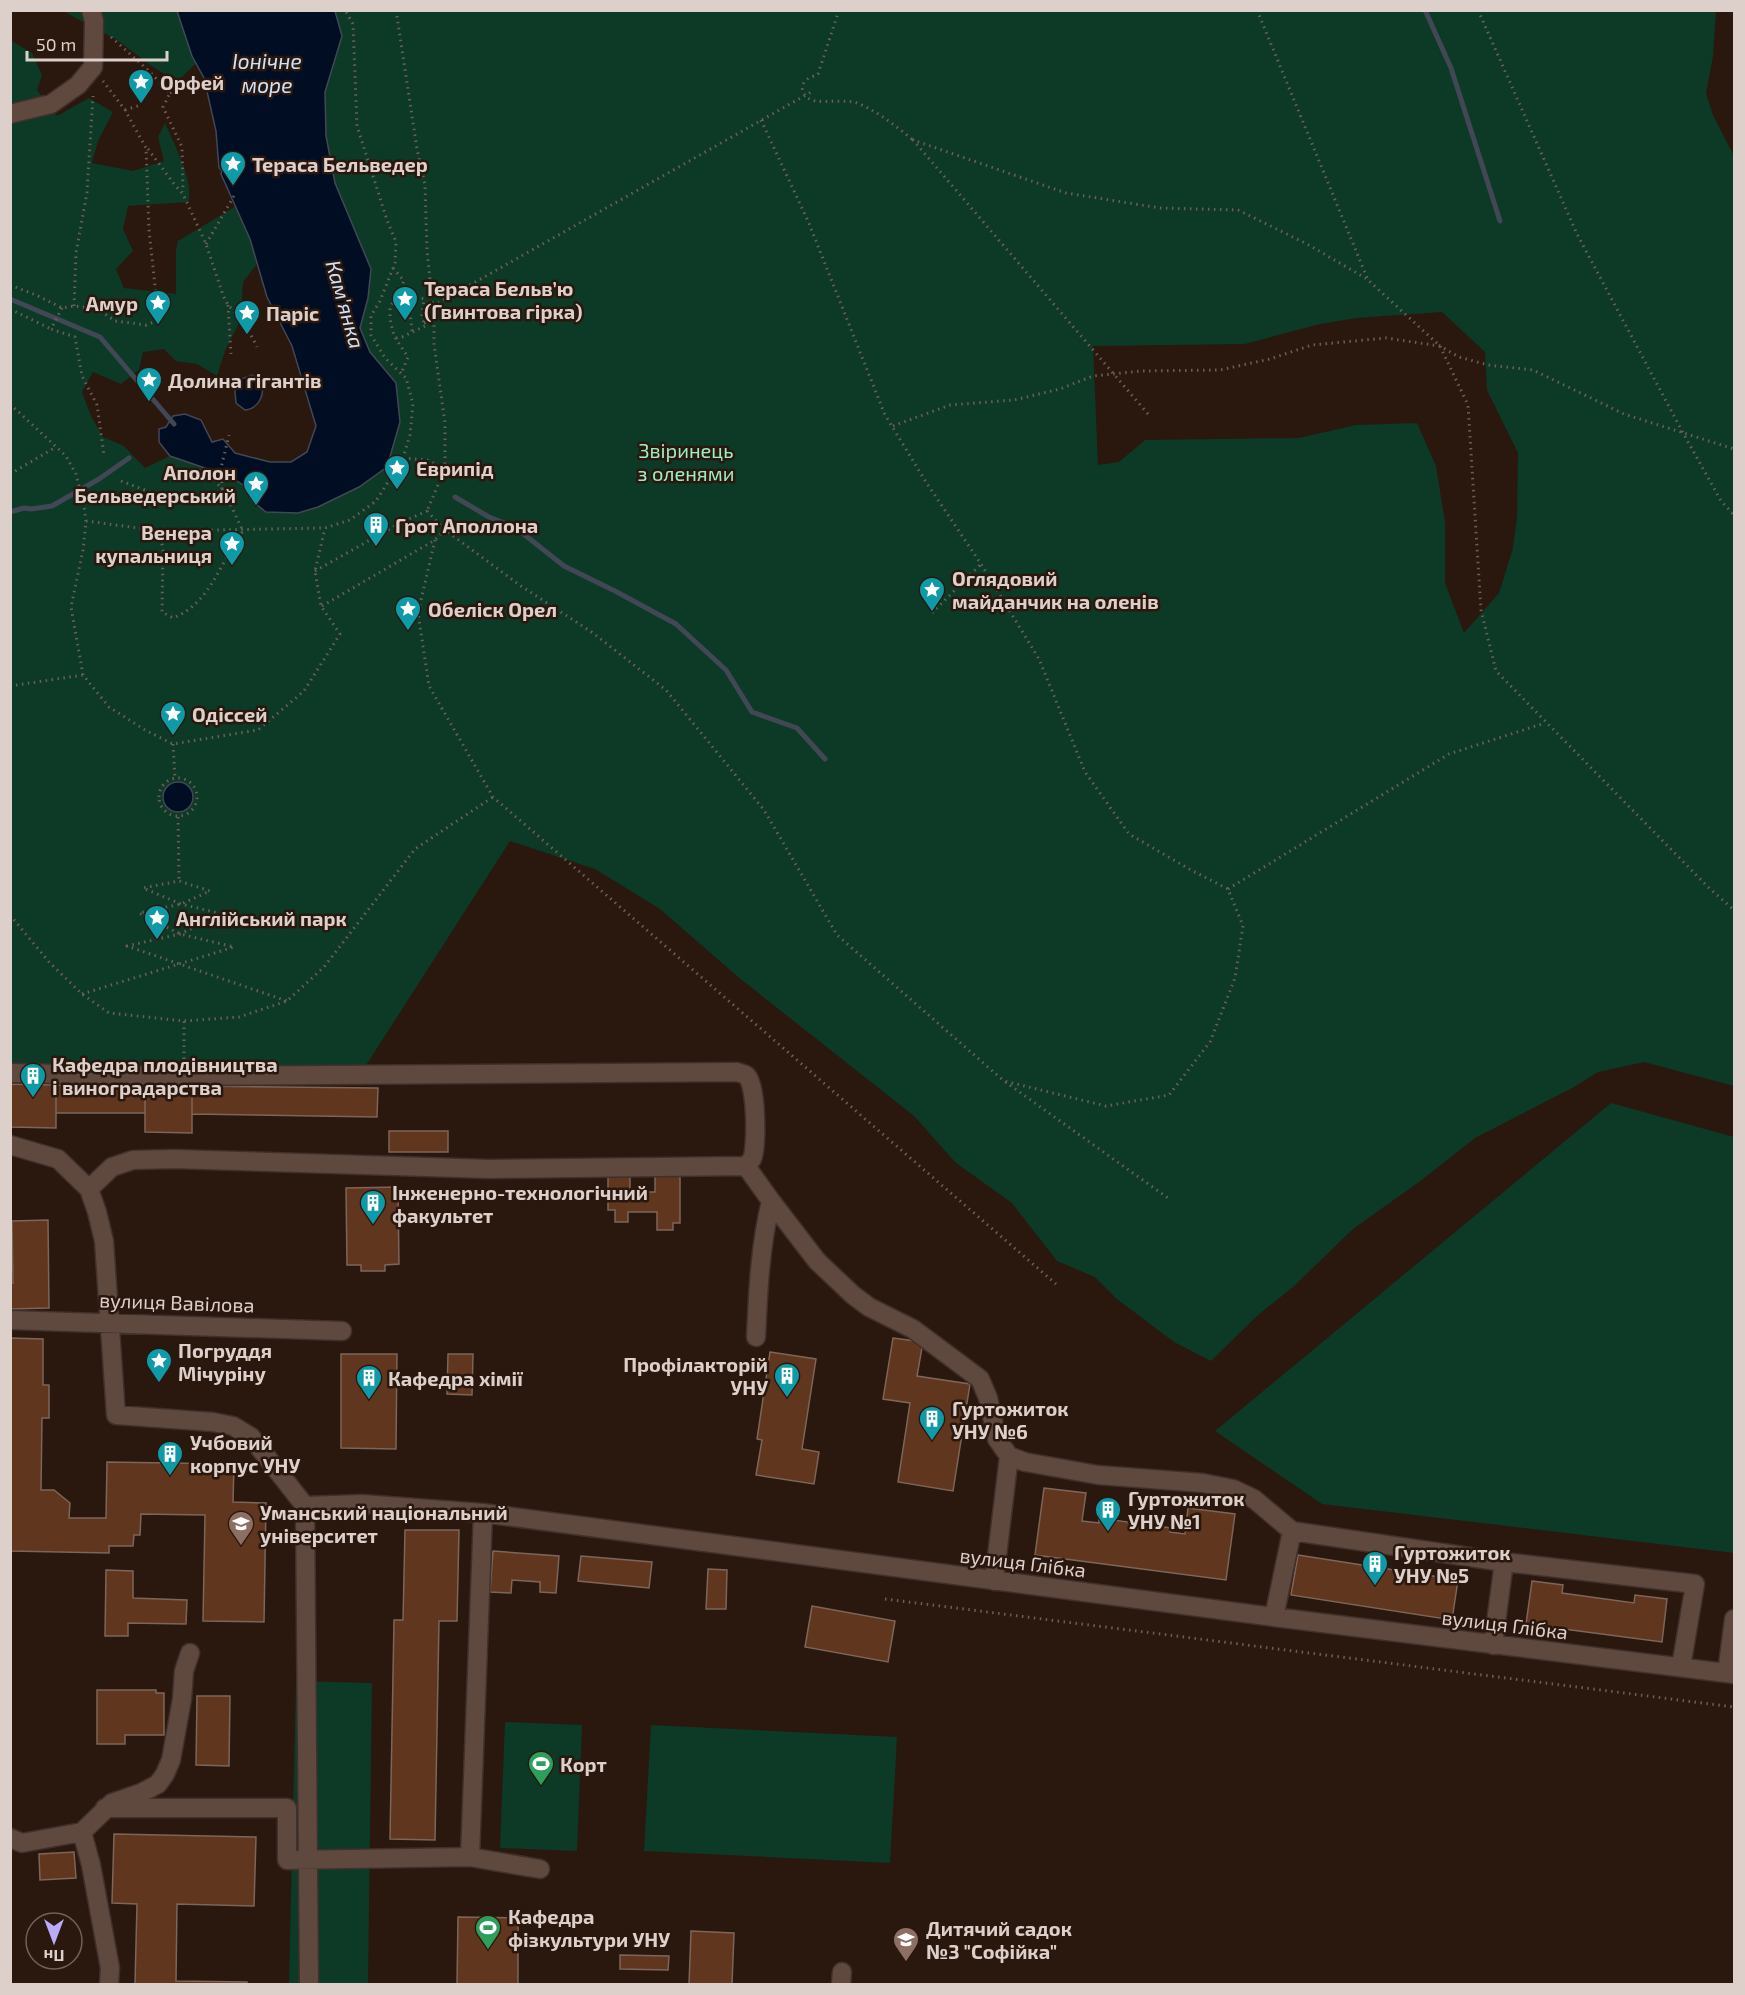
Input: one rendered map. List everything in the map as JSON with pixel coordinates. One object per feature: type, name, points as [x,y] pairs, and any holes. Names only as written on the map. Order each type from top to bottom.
[{"type":"street","points":[[10,114],[51,104],[78,85],[93,67],[93,16]]},
{"type":"street","points":[[10,1073],[184,1076],[737,1072],[746,1074],[754,1092],[752,1159],[746,1167]]},
{"type":"street","points":[[10,1145],[58,1159],[89,1189],[104,1241],[116,1415],[213,1422],[233,1426],[251,1437],[306,1506],[309,1984]]},
{"type":"street","points":[[89,1189],[112,1167],[133,1160],[174,1159],[489,1169],[746,1167]]},
{"type":"street","points":[[746,1167],[817,1261],[853,1295],[869,1307],[913,1329],[980,1379],[988,1398],[997,1439],[1009,1456],[1025,1462],[1098,1475],[1203,1483],[1233,1489],[1254,1499],[1292,1531],[1504,1562],[1695,1584],[1681,1667]]},
{"type":"street","points":[[756,1337],[765,1224],[771,1201]]},
{"type":"street","name":"вулиця Вавілова","points":[[10,1320],[342,1330]]},
{"type":"street","points":[[994,1581],[1009,1456]]},
{"type":"street","name":"вулиця Глібка","points":[[306,1506],[362,1504],[483,1513],[1274,1617],[1731,1673]]},
{"type":"street","points":[[470,1857],[483,1513]]},
{"type":"street","points":[[1274,1617],[1292,1531]]},
{"type":"street","points":[[1493,1645],[1504,1562]]},
{"type":"street","points":[[1731,1673],[1734,1619]]},
{"type":"street","points":[[10,1838],[22,1843],[82,1832],[112,1803],[141,1793],[158,1784],[171,1760],[182,1699],[184,1671],[190,1653]]},
{"type":"street","points":[[105,1808],[287,1808],[287,1860],[470,1857],[540,1869]]},
{"type":"street","points":[[82,1832],[91,1865],[110,1968],[109,1984]]},
{"type":"path","points":[[86,520],[160,531],[325,528],[350,520],[376,501],[403,458],[410,435],[413,404],[406,378],[385,358],[371,335],[371,316],[380,301],[393,268],[396,242],[357,126],[353,24],[345,10]]},
{"type":"path","points":[[315,571],[402,522],[427,512],[445,468],[446,423],[434,344],[433,303],[426,250],[425,184],[417,149],[396,10]]},
{"type":"path","points":[[839,10],[818,74],[806,81],[802,89],[804,96],[814,102],[825,100],[860,104],[882,116],[913,140],[1148,414]]},
{"type":"path","points":[[1257,10],[1368,280]]},
{"type":"path","points":[[1479,10],[1576,234],[1721,501],[1734,515]]},
{"type":"path","points":[[93,16],[170,93]]},
{"type":"path","points":[[93,67],[125,110],[147,148],[183,194],[206,244],[223,295],[228,305],[244,321],[257,347]]},
{"type":"path","points":[[74,306],[76,253],[87,192],[91,145],[93,67]]},
{"type":"path","points":[[183,194],[182,147],[163,107],[170,93],[195,79]]},
{"type":"path","points":[[423,302],[433,303],[813,91]]},
{"type":"path","points":[[125,110],[141,105]]},
{"type":"path","points":[[761,120],[808,221],[885,415],[1039,659],[1085,772],[1129,834],[1228,889],[1243,926],[1235,978],[1210,1042],[1169,1095],[1106,1106],[1004,1081]]},
{"type":"path","points":[[913,140],[1066,193],[1160,208],[1238,210],[1307,244],[1368,280],[1440,345],[1459,357],[1488,365],[1533,370],[1624,414],[1734,448]]},
{"type":"path","points":[[10,285],[62,308],[74,306],[90,308],[115,321],[146,325],[156,321],[158,314],[149,230],[147,148]]},
{"type":"path","points":[[206,244],[234,196]]},
{"type":"path","points":[[393,268],[404,281],[390,308],[391,331],[408,357],[401,374]]},
{"type":"path","points":[[397,340],[425,327],[422,315],[424,299],[399,291]]},
{"type":"path","points":[[412,332],[410,312],[414,297]]},
{"type":"path","points":[[228,305],[231,354]]},
{"type":"path","points":[[52,327],[62,308]]},
{"type":"path","points":[[10,309],[75,337],[82,376],[97,405],[104,455]]},
{"type":"path","points":[[424,323],[434,319]]},
{"type":"path","points":[[893,426],[951,405],[1014,400],[1060,390],[1093,376],[1142,371],[1220,370],[1270,359],[1312,345],[1350,340],[1386,338],[1440,345]]},
{"type":"path","points":[[1440,345],[1468,405],[1481,610],[1496,671],[1708,887],[1734,910]]},
{"type":"path","points":[[10,404],[66,456],[76,474],[86,520],[83,549],[71,607],[83,675],[109,707],[145,730],[173,744],[258,730],[304,692],[340,634],[321,606],[315,571],[325,528]]},
{"type":"path","points":[[222,490],[221,468],[229,435]]},
{"type":"path","points":[[10,474],[17,472],[56,447]]},
{"type":"path","points":[[403,458],[426,460],[445,468]]},
{"type":"path","points":[[193,469],[201,470],[222,490],[243,531]]},
{"type":"path","points":[[121,481],[158,495],[226,498]]},
{"type":"path","points":[[427,512],[445,530],[521,586],[592,633],[666,690],[765,810],[837,935],[1004,1081],[1168,1198]]},
{"type":"path","points":[[321,606],[435,540],[445,530]]},
{"type":"path","points":[[160,531],[163,550],[162,612],[173,618],[189,612],[211,586],[233,544],[243,531]]},
{"type":"path","points":[[372,538],[375,545]]},
{"type":"path","points":[[435,540],[418,614],[429,686],[493,796],[1056,1284]]},
{"type":"path","points":[[932,613],[981,564]]},
{"type":"path","points":[[10,686],[83,675]]},
{"type":"path","points":[[1228,889],[1449,754],[1545,723]]},
{"type":"path","points":[[173,744],[175,778]]},
{"type":"path","points":[[175,778],[184,779],[192,784],[197,798],[192,811],[178,816],[166,812],[160,805],[159,796],[164,784],[175,778]]},
{"type":"path","points":[[10,915],[49,963],[82,994],[109,1013],[184,1022],[240,1017],[286,1000],[324,967],[415,849],[493,796]]},
{"type":"path","points":[[178,816],[179,881]]},
{"type":"path","points":[[82,994],[176,964],[234,947],[180,934],[139,913],[181,904],[210,891],[179,881],[143,888],[181,904],[222,914],[180,934],[127,946],[176,964],[286,1000]]},
{"type":"path","points":[[184,1022],[184,1076]]},
{"type":"path","points":[[885,1599],[1734,1707]]},
{"type":"green space","points":[[63,11],[177,11],[196,63],[177,82],[117,40]]},
{"type":"green space","name":"Звіринець з оленями","points":[[335,11],[1716,11],[1713,56],[1706,93],[1713,115],[1734,156],[1734,1086],[1644,1062],[1598,1072],[1574,1087],[1475,1138],[1353,1229],[1211,1361],[1174,1342],[1117,1299],[1095,1277],[1057,1261],[1012,1203],[956,1163],[914,1116],[738,977],[660,909],[595,869],[510,841],[363,1070],[11,1070],[10,40],[32,53],[42,75],[37,90],[57,116],[89,98],[113,112],[98,141],[92,163],[133,171],[164,161],[158,137],[165,123],[178,151],[186,173],[188,202],[128,206],[123,229],[133,251],[116,269],[124,288],[176,294],[178,241],[236,206],[250,239],[257,264],[243,282],[241,319],[225,351],[217,376],[197,364],[176,361],[164,349],[143,352],[139,370],[121,384],[93,372],[82,392],[91,416],[103,437],[124,446],[145,468],[170,456],[231,477],[243,485],[252,501],[266,512],[298,513],[318,507],[338,496],[396,383],[370,352],[360,328],[368,298],[371,269],[335,183],[326,136],[325,92],[342,36]],"holes":[[[1442,312],[1485,352],[1487,390],[1518,453],[1517,517],[1513,548],[1499,593],[1464,633],[1445,583],[1445,522],[1436,466],[1417,423],[1356,425],[1299,438],[1145,440],[1119,462],[1098,465],[1093,346],[1245,344],[1320,324],[1356,318]]]},
{"type":"green space","points":[[1611,1103],[1734,1137],[1734,1553],[1322,1504],[1215,1431]]},
{"type":"green space","points":[[296,1681],[372,1683],[368,1984],[289,1984]]},
{"type":"green space","name":"Корт","points":[[505,1722],[582,1725],[577,1851],[500,1848]]},
{"type":"green space","points":[[651,1725],[897,1737],[890,1863],[644,1851]]},
{"type":"water","name":"Іонічне море","points":[[177,11],[335,11],[342,36],[325,92],[326,136],[335,183],[371,269],[368,298],[360,328],[370,352],[396,383],[400,422],[387,467],[359,487],[318,507],[298,513],[266,512],[252,501],[243,485],[231,477],[170,456],[159,442],[159,429],[166,427],[173,416],[185,414],[201,420],[212,442],[223,439],[235,453],[270,462],[291,462],[307,452],[316,426],[292,346],[267,297],[250,239],[221,174],[216,131],[204,78],[192,56]]},
{"type":"water","points":[[252,375],[261,380],[262,395],[254,407],[245,410],[236,403],[235,391],[241,379]]},
{"type":"water","points":[[178,782],[184,783],[192,791],[192,803],[184,811],[178,812],[172,811],[164,803],[163,797],[164,791],[172,783]]},
{"type":"building","name":"Кафедра плодівництва і виноградарства","points":[[10,1084],[56,1085],[56,1128],[10,1127]]},
{"type":"building","points":[[56,1085],[150,1086],[149,1093],[145,1093],[145,1113],[56,1113]]},
{"type":"building","points":[[188,1086],[378,1088],[377,1117],[192,1114],[192,1093],[188,1093]]},
{"type":"building","points":[[145,1093],[192,1093],[192,1133],[145,1132]]},
{"type":"building","points":[[389,1131],[448,1131],[448,1152],[389,1152]]},
{"type":"building","points":[[608,1173],[630,1173],[630,1192],[655,1192],[655,1175],[680,1175],[680,1223],[673,1223],[673,1230],[657,1230],[657,1212],[628,1212],[628,1222],[615,1222],[615,1210],[608,1210]]},
{"type":"building","name":"Інженерно-технологічний факультет","points":[[398,1187],[399,1264],[385,1265],[385,1271],[361,1271],[361,1265],[347,1265],[346,1188]]},
{"type":"building","points":[[48,1220],[49,1308],[10,1309],[10,1283],[13,1283],[12,1221]]},
{"type":"building","name":"Учбовий корпус УНУ","points":[[10,1338],[43,1339],[43,1385],[49,1385],[49,1418],[42,1418],[41,1490],[54,1490],[70,1503],[69,1518],[106,1518],[107,1462],[234,1464],[233,1502],[266,1503],[264,1622],[203,1621],[205,1515],[141,1514],[140,1535],[134,1535],[133,1546],[109,1546],[109,1553],[10,1551]]},
{"type":"building","name":"Гуртожиток УНУ №6","points":[[893,1338],[923,1342],[917,1376],[970,1384],[953,1491],[898,1482],[910,1403],[883,1399]]},
{"type":"building","name":"Профілакторій УНУ","points":[[770,1352],[816,1359],[802,1449],[819,1452],[814,1484],[756,1475],[762,1440],[757,1439]]},
{"type":"building","name":"Кафедра хімії","points":[[341,1354],[397,1354],[396,1449],[341,1448]]},
{"type":"building","points":[[448,1354],[473,1354],[472,1395],[447,1394]]},
{"type":"building","name":"Гуртожиток УНУ №1","points":[[1044,1488],[1086,1493],[1082,1521],[1099,1523],[1099,1518],[1171,1528],[1170,1532],[1185,1534],[1188,1508],[1235,1514],[1226,1580],[1035,1555]]},
{"type":"building","points":[[405,1530],[459,1530],[457,1621],[439,1621],[435,1840],[390,1839],[394,1620],[403,1620]]},
{"type":"building","points":[[493,1551],[559,1556],[556,1593],[540,1592],[540,1582],[512,1580],[511,1593],[490,1592]]},
{"type":"building","name":"Гуртожиток УНУ №5","points":[[1298,1555],[1458,1580],[1452,1620],[1291,1595]]},
{"type":"building","points":[[581,1556],[652,1562],[649,1588],[578,1581]]},
{"type":"building","points":[[708,1569],[727,1570],[726,1609],[706,1609]]},
{"type":"building","points":[[106,1570],[133,1571],[133,1598],[187,1600],[186,1624],[128,1623],[128,1636],[105,1636]]},
{"type":"building","points":[[1532,1581],[1563,1585],[1562,1593],[1634,1603],[1635,1595],[1667,1599],[1662,1642],[1526,1624]]},
{"type":"building","points":[[812,1606],[895,1621],[888,1662],[805,1647]]},
{"type":"building","points":[[97,1690],[156,1690],[156,1693],[164,1693],[164,1735],[125,1735],[125,1744],[97,1744]]},
{"type":"building","points":[[197,1696],[230,1696],[229,1766],[196,1765]]},
{"type":"building","points":[[114,1834],[256,1837],[254,1906],[177,1904],[176,1981],[247,1982],[247,1984],[135,1984],[137,1904],[112,1903]]},
{"type":"building","points":[[74,1852],[76,1878],[40,1880],[39,1854]]},
{"type":"building","name":"Кафедра фізкультури УНУ","points":[[458,1917],[518,1918],[518,1984],[457,1984]]},
{"type":"building","points":[[691,1931],[734,1933],[732,1984],[689,1984]]},
{"type":"building","points":[[620,1955],[669,1956],[668,1970],[620,1969]]},
{"type":"waterway","points":[[1425,10],[1451,68],[1500,221]]},
{"type":"waterway","name":"Кам'янка","points":[[10,299],[100,337],[174,424]]},
{"type":"waterway","points":[[10,512],[24,508],[52,506],[99,479],[129,458]]},
{"type":"waterway","points":[[455,497],[489,517],[516,528],[564,566],[676,624],[726,670],[752,712],[797,728],[825,759]]},
{"type":"place","name":"Орфей","points":[[141,105]]},
{"type":"place","name":"Тераса Бельведер","points":[[233,187]]},
{"type":"place","name":"Тераса Бельв’ю (Гвинтова гірка)","points":[[405,322]]},
{"type":"place","name":"Амур","points":[[158,326]]},
{"type":"place","name":"Паріс","points":[[247,336]]},
{"type":"place","name":"Долина гігантів","points":[[149,403]]},
{"type":"place","name":"Еврипід","points":[[397,491]]},
{"type":"place","name":"Аполон Бельведерський","points":[[256,507]]},
{"type":"place","name":"Грот Аполлона","points":[[376,548]]},
{"type":"place","name":"Венера купальниця","points":[[232,567]]},
{"type":"place","name":"Оглядовий майданчик на оленів","points":[[932,613]]},
{"type":"place","name":"Обеліск Орел","points":[[408,632]]},
{"type":"place","name":"Одіссей","points":[[173,737]]},
{"type":"place","name":"Англійський парк","points":[[157,941]]},
{"type":"place","name":"Кафедра плодівництва і виноградарства","points":[[33,1099]]},
{"type":"place","name":"Інженерно-технологічний факультет","points":[[373,1226]]},
{"type":"place","name":"Погруддя Мічуріну","points":[[159,1384]]},
{"type":"place","name":"Профілакторій УНУ","points":[[787,1399]]},
{"type":"place","name":"Кафедра хімії","points":[[369,1401]]},
{"type":"place","name":"Гуртожиток УНУ №6","points":[[932,1442]]},
{"type":"place","name":"Учбовий корпус УНУ","points":[[170,1477]]},
{"type":"place","name":"Гуртожиток УНУ №1","points":[[1108,1533]]},
{"type":"place","name":"Уманський національний університет","points":[[241,1547]]},
{"type":"place","name":"Гуртожиток УНУ №5","points":[[1375,1587]]},
{"type":"place","name":"Корт","points":[[541,1787]]},
{"type":"place","name":"Кафедра фізкультури УНУ","points":[[488,1951]]},
{"type":"place","name":"Дитячий садок №3 \"Софійка\"","points":[[906,1963]]}]
